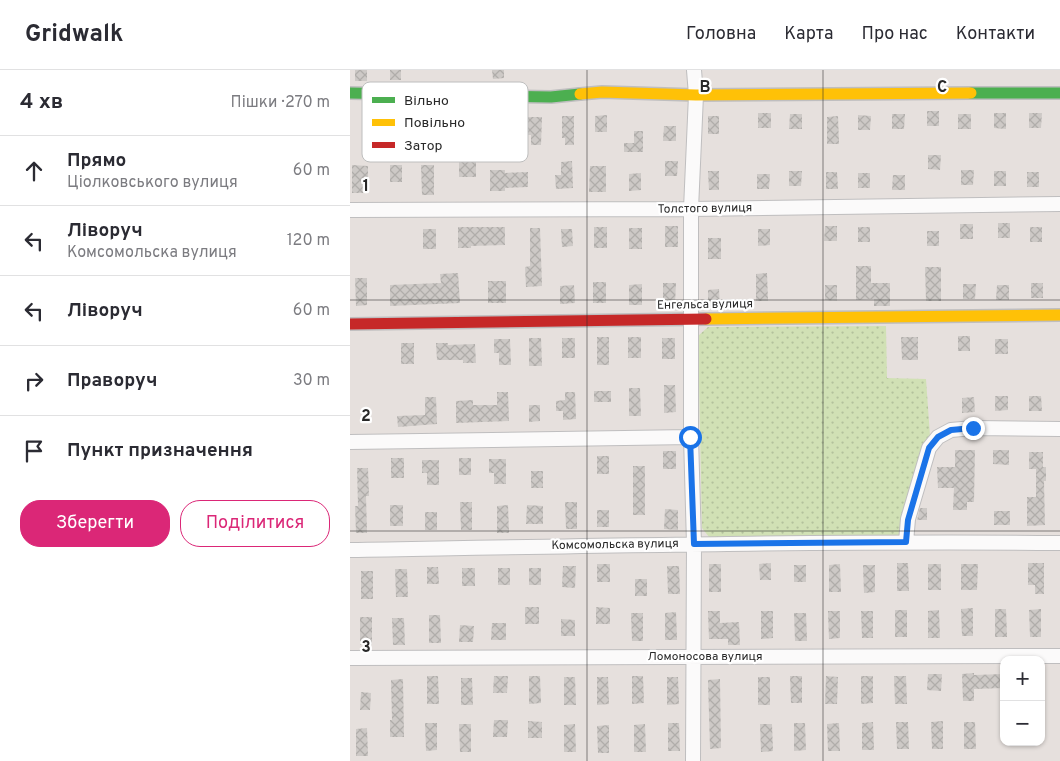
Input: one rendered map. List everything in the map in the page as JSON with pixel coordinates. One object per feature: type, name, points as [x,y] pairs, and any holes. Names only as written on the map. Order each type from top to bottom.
[{"type":"street","points":[[693,761],[694,544],[690,437],[691,209],[696,95],[694,70]]},
{"type":"street","points":[[528,96],[602,92],[696,95],[1060,93]]},
{"type":"street","name":"Толстого вулиця","points":[[350,210],[691,209],[1060,204]]},
{"type":"street","name":"Енгельса вулиця","points":[[350,324],[1060,315]]},
{"type":"street","points":[[906,542],[908,520],[929,448],[938,437],[951,430],[973,428],[1060,429]]},
{"type":"street","points":[[350,442],[690,437]]},
{"type":"street","name":"Комсомольска вулиця","points":[[350,550],[694,544],[1060,543]]},
{"type":"street","name":"Ломоносова вулиця","points":[[350,658],[1060,656]]},
{"type":"green space","points":[[886,326],[887,378],[926,379],[930,436],[899,536],[709,537],[702,528],[698,336],[708,327]]},
{"type":"building","points":[[355,70],[367,70],[367,81],[355,81]]},
{"type":"building","points":[[390,70],[401,70],[401,80],[390,80]]},
{"type":"building","points":[[492,70],[504,70],[504,78],[493,79]]},
{"type":"building","points":[[927,111],[939,111],[939,126],[927,126]]},
{"type":"building","points":[[758,113],[771,113],[771,128],[758,128]]},
{"type":"building","points":[[994,113],[1006,113],[1006,129],[994,128]]},
{"type":"building","points":[[1029,113],[1042,113],[1041,128],[1029,128]]},
{"type":"building","points":[[790,114],[802,114],[802,129],[789,129]]},
{"type":"building","points":[[892,114],[905,114],[904,129],[892,129]]},
{"type":"building","points":[[958,114],[971,114],[971,129],[958,129]]},
{"type":"building","points":[[607,115],[607,132],[595,132],[595,116]]},
{"type":"building","points":[[858,115],[871,116],[870,130],[858,130]]},
{"type":"building","points":[[562,116],[574,116],[574,145],[565,145],[565,138],[562,138]]},
{"type":"building","points":[[708,116],[719,116],[719,134],[708,134]]},
{"type":"building","points":[[838,116],[839,144],[827,144],[827,117]]},
{"type":"building","points":[[528,117],[542,117],[541,145],[531,145],[531,135],[528,135]]},
{"type":"building","points":[[664,126],[676,126],[676,141],[663,141]]},
{"type":"building","points":[[634,131],[643,131],[643,152],[624,152],[624,143],[634,143]]},
{"type":"building","points":[[928,155],[941,155],[940,170],[928,169]]},
{"type":"building","points":[[572,161],[573,188],[556,189],[555,175],[561,175],[561,162]]},
{"type":"building","points":[[665,161],[678,161],[677,176],[665,176]]},
{"type":"building","points":[[459,162],[476,162],[476,177],[459,177]]},
{"type":"building","points":[[352,165],[368,166],[368,193],[352,193]]},
{"type":"building","points":[[390,165],[402,165],[402,182],[390,182]]},
{"type":"building","points":[[421,165],[434,165],[434,195],[422,195]]},
{"type":"building","points":[[590,166],[606,166],[606,192],[589,192]]},
{"type":"building","points":[[490,170],[505,170],[505,173],[528,172],[528,187],[505,188],[505,191],[490,191]]},
{"type":"building","points":[[961,170],[974,170],[973,185],[961,185]]},
{"type":"building","points":[[708,171],[719,171],[719,190],[709,190]]},
{"type":"building","points":[[789,171],[802,171],[801,186],[789,186]]},
{"type":"building","points":[[994,171],[1006,171],[1006,186],[994,186]]},
{"type":"building","points":[[826,172],[837,172],[838,189],[826,189]]},
{"type":"building","points":[[1027,172],[1039,172],[1039,187],[1027,187]]},
{"type":"building","points":[[641,173],[641,190],[629,191],[629,174]]},
{"type":"building","points":[[858,173],[870,173],[870,188],[858,188]]},
{"type":"building","points":[[757,174],[770,174],[769,189],[757,189]]},
{"type":"building","points":[[893,175],[905,175],[905,190],[892,190]]},
{"type":"building","points":[[998,223],[1010,223],[1010,238],[998,238]]},
{"type":"building","points":[[960,224],[973,224],[973,239],[960,239]]},
{"type":"building","points":[[665,226],[678,226],[678,247],[665,247]]},
{"type":"building","points":[[825,226],[837,226],[837,241],[824,241]]},
{"type":"building","points":[[458,227],[505,227],[505,245],[458,248]]},
{"type":"building","points":[[594,227],[607,227],[607,248],[594,248]]},
{"type":"building","points":[[858,227],[870,227],[870,242],[858,242]]},
{"type":"building","points":[[1030,227],[1042,227],[1042,242],[1030,242]]},
{"type":"building","points":[[530,228],[540,228],[542,286],[526,287],[525,267],[530,266]]},
{"type":"building","points":[[629,228],[642,228],[642,249],[629,249]]},
{"type":"building","points":[[423,229],[436,229],[436,249],[423,249]]},
{"type":"building","points":[[561,229],[572,229],[573,246],[562,247]]},
{"type":"building","points":[[758,229],[770,229],[770,245],[758,246]]},
{"type":"building","points":[[927,231],[939,231],[939,246],[927,246]]},
{"type":"building","points":[[708,238],[721,238],[721,259],[708,259]]},
{"type":"building","points":[[856,266],[871,266],[871,283],[890,283],[890,306],[874,306],[874,299],[856,300]]},
{"type":"building","points":[[925,267],[941,267],[941,301],[926,301]]},
{"type":"building","points":[[458,273],[460,303],[390,306],[390,285],[441,283],[440,274]]},
{"type":"building","points":[[767,273],[768,301],[756,301],[756,274]]},
{"type":"building","points":[[355,278],[367,278],[367,305],[356,306]]},
{"type":"building","points":[[488,281],[506,281],[506,303],[488,303]]},
{"type":"building","points":[[593,282],[606,282],[606,303],[593,303]]},
{"type":"building","points":[[663,283],[676,283],[675,304],[663,304]]},
{"type":"building","points":[[1031,283],[1043,283],[1043,298],[1031,298]]},
{"type":"building","points":[[642,284],[642,305],[629,305],[629,285]]},
{"type":"building","points":[[963,284],[976,284],[975,299],[963,299]]},
{"type":"building","points":[[574,285],[575,303],[560,304],[560,286]]},
{"type":"building","points":[[825,285],[837,285],[837,301],[825,300]]},
{"type":"building","points":[[997,285],[1009,285],[1009,300],[996,300]]},
{"type":"building","points":[[719,289],[720,306],[708,307],[708,290]]},
{"type":"building","points":[[958,336],[970,336],[970,351],[958,351]]},
{"type":"building","points":[[597,337],[609,337],[609,365],[597,365]]},
{"type":"building","points":[[628,337],[641,337],[641,358],[628,358]]},
{"type":"building","points":[[901,337],[918,337],[918,360],[902,360]]},
{"type":"building","points":[[529,338],[541,338],[542,366],[529,366]]},
{"type":"building","points":[[562,338],[575,338],[575,358],[562,358]]},
{"type":"building","points":[[662,338],[675,338],[675,359],[662,359]]},
{"type":"building","points":[[494,339],[510,339],[511,365],[499,365],[499,353],[494,353]]},
{"type":"building","points":[[995,339],[1008,339],[1008,354],[995,354]]},
{"type":"building","points":[[401,343],[414,343],[414,364],[401,364]]},
{"type":"building","points":[[436,343],[448,343],[448,345],[475,344],[476,363],[463,363],[463,360],[437,360]]},
{"type":"building","points":[[664,385],[675,385],[676,412],[664,413]]},
{"type":"building","points":[[629,388],[640,388],[641,416],[629,416]]},
{"type":"building","points":[[594,391],[611,391],[611,402],[594,402]]},
{"type":"building","points":[[497,392],[508,392],[509,421],[456,423],[456,401],[473,400],[473,405],[497,405]]},
{"type":"building","points":[[565,392],[575,392],[576,419],[563,420],[563,411],[556,411],[556,401],[565,400]]},
{"type":"building","points":[[995,396],[1008,396],[1008,410],[995,411]]},
{"type":"building","points":[[1029,396],[1041,396],[1042,411],[1029,411]]},
{"type":"building","points":[[425,397],[436,397],[437,424],[398,427],[397,416],[425,415]]},
{"type":"building","points":[[974,397],[975,412],[962,413],[962,398]]},
{"type":"building","points":[[529,405],[540,405],[540,421],[529,422]]},
{"type":"building","points":[[955,450],[975,450],[974,502],[967,502],[967,510],[953,510],[954,488],[938,488],[937,467],[955,467]]},
{"type":"building","points":[[993,450],[1009,450],[1009,465],[993,464]]},
{"type":"building","points":[[663,451],[676,451],[676,469],[663,469]]},
{"type":"building","points":[[1029,452],[1043,452],[1043,467],[1046,467],[1046,481],[1044,481],[1045,525],[1027,526],[1027,497],[1036,497],[1036,469],[1029,469]]},
{"type":"building","points":[[597,456],[609,456],[609,474],[597,474]]},
{"type":"building","points":[[391,458],[404,458],[404,478],[391,478]]},
{"type":"building","points":[[459,458],[471,458],[471,475],[459,475]]},
{"type":"building","points":[[489,459],[506,459],[506,484],[494,484],[494,473],[489,473]]},
{"type":"building","points":[[422,460],[439,460],[439,485],[427,485],[427,473],[422,473]]},
{"type":"building","points":[[633,466],[645,466],[645,515],[633,515]]},
{"type":"building","points":[[357,468],[368,468],[369,496],[366,496],[367,533],[356,533],[355,506],[358,506]]},
{"type":"building","points":[[531,471],[543,471],[543,488],[531,488]]},
{"type":"building","points":[[460,502],[472,502],[472,530],[461,530]]},
{"type":"building","points":[[565,502],[577,502],[577,529],[566,529]]},
{"type":"building","points":[[390,505],[403,505],[403,526],[390,526]]},
{"type":"building","points":[[508,505],[509,533],[497,533],[497,506]]},
{"type":"building","points":[[527,505],[543,506],[543,524],[526,524]]},
{"type":"building","points":[[920,508],[927,508],[927,520],[917,520]]},
{"type":"building","points":[[665,509],[678,510],[678,530],[664,529]]},
{"type":"building","points":[[597,510],[609,510],[609,527],[597,527]]},
{"type":"building","points":[[994,511],[1010,511],[1010,525],[994,525]]},
{"type":"building","points":[[425,512],[437,512],[437,530],[425,530]]},
{"type":"building","points":[[771,563],[771,580],[760,580],[759,564]]},
{"type":"building","points":[[897,563],[908,563],[909,591],[897,591]]},
{"type":"building","points":[[1028,563],[1044,563],[1044,594],[1035,594],[1035,585],[1028,585]]},
{"type":"building","points":[[597,564],[610,564],[610,582],[597,582]]},
{"type":"building","points":[[709,564],[721,564],[721,592],[709,592]]},
{"type":"building","points":[[840,564],[841,592],[829,592],[829,565]]},
{"type":"building","points":[[928,564],[941,564],[941,590],[928,590]]},
{"type":"building","points":[[961,564],[978,564],[977,590],[961,590]]},
{"type":"building","points":[[794,565],[806,565],[806,582],[794,582]]},
{"type":"building","points":[[863,565],[875,565],[875,592],[864,593]]},
{"type":"building","points":[[563,566],[576,566],[575,588],[562,587]]},
{"type":"building","points":[[667,566],[679,566],[680,594],[668,594]]},
{"type":"building","points":[[427,567],[438,567],[439,584],[427,584]]},
{"type":"building","points":[[462,568],[475,568],[475,586],[462,586]]},
{"type":"building","points":[[498,568],[510,568],[510,585],[498,585]]},
{"type":"building","points":[[529,568],[541,568],[541,585],[529,585]]},
{"type":"building","points":[[395,569],[407,569],[408,597],[396,597]]},
{"type":"building","points":[[361,571],[373,571],[373,599],[361,599]]},
{"type":"building","points":[[635,579],[647,579],[647,596],[635,596]]},
{"type":"building","points":[[525,607],[539,607],[539,624],[525,624]]},
{"type":"building","points":[[596,607],[610,608],[610,624],[596,624]]},
{"type":"building","points":[[973,608],[973,636],[962,636],[961,609]]},
{"type":"building","points":[[995,609],[1006,609],[1007,637],[995,637]]},
{"type":"building","points":[[1041,609],[1041,637],[1030,637],[1029,610]]},
{"type":"building","points":[[895,610],[907,610],[907,637],[895,637]]},
{"type":"building","points":[[939,610],[940,638],[928,638],[928,611]]},
{"type":"building","points":[[708,611],[720,611],[720,623],[739,622],[740,645],[728,645],[728,639],[709,639]]},
{"type":"building","points":[[761,611],[773,611],[773,638],[761,639]]},
{"type":"building","points":[[828,611],[840,611],[840,638],[829,639]]},
{"type":"building","points":[[861,611],[873,611],[873,638],[862,638]]},
{"type":"building","points":[[676,612],[677,640],[665,640],[665,613]]},
{"type":"building","points":[[631,613],[643,613],[643,641],[632,641]]},
{"type":"building","points":[[794,613],[806,613],[807,641],[795,641]]},
{"type":"building","points":[[429,615],[440,615],[441,643],[429,643]]},
{"type":"building","points":[[360,617],[372,617],[372,645],[360,645]]},
{"type":"building","points":[[392,618],[404,618],[405,645],[393,645]]},
{"type":"building","points":[[561,619],[575,620],[575,636],[561,636]]},
{"type":"building","points":[[492,623],[506,623],[506,640],[491,640]]},
{"type":"building","points":[[460,625],[474,626],[473,642],[459,642]]},
{"type":"building","points":[[928,674],[942,674],[941,691],[927,690]]},
{"type":"building","points":[[962,674],[1000,674],[1000,688],[974,689],[974,701],[963,701]]},
{"type":"building","points":[[427,676],[438,676],[439,704],[427,704]]},
{"type":"building","points":[[494,676],[508,676],[507,693],[493,693]]},
{"type":"building","points":[[529,676],[540,676],[541,703],[529,704]]},
{"type":"building","points":[[632,676],[643,676],[644,703],[632,704]]},
{"type":"building","points":[[790,676],[802,676],[802,703],[791,703]]},
{"type":"building","points":[[826,676],[838,677],[837,704],[825,704]]},
{"type":"building","points":[[861,676],[873,676],[873,703],[861,704]]},
{"type":"building","points":[[894,676],[906,676],[907,704],[895,704]]},
{"type":"building","points":[[564,677],[575,677],[576,705],[564,705]]},
{"type":"building","points":[[597,677],[608,677],[609,704],[597,705]]},
{"type":"building","points":[[667,677],[678,677],[679,704],[667,705]]},
{"type":"building","points":[[758,677],[770,677],[770,705],[758,705]]},
{"type":"building","points":[[461,678],[472,678],[473,705],[461,705]]},
{"type":"building","points":[[403,679],[404,737],[390,737],[390,720],[392,720],[391,680]]},
{"type":"building","points":[[720,679],[721,748],[710,749],[708,680]]},
{"type":"building","points":[[361,692],[371,693],[370,710],[360,710]]},
{"type":"building","points":[[494,720],[508,720],[507,737],[493,737]]},
{"type":"building","points":[[528,721],[542,722],[542,738],[528,738]]},
{"type":"building","points":[[943,721],[943,749],[932,749],[931,722]]},
{"type":"building","points":[[873,722],[874,750],[862,750],[862,723]]},
{"type":"building","points":[[896,722],[908,722],[909,749],[897,749]]},
{"type":"building","points":[[964,722],[975,722],[976,749],[964,749]]},
{"type":"building","points":[[425,723],[437,723],[437,750],[426,751]]},
{"type":"building","points":[[668,723],[679,723],[680,751],[668,751]]},
{"type":"building","points":[[794,723],[805,723],[806,750],[794,751]]},
{"type":"building","points":[[839,723],[840,751],[828,751],[827,724]]},
{"type":"building","points":[[459,724],[471,724],[471,752],[460,752]]},
{"type":"building","points":[[575,724],[576,752],[564,752],[564,725]]},
{"type":"building","points":[[645,724],[646,752],[634,752],[634,725]]},
{"type":"building","points":[[760,724],[772,724],[773,751],[761,752]]},
{"type":"building","points":[[609,725],[609,753],[598,753],[597,726]]},
{"type":"building","points":[[367,728],[368,756],[356,756],[356,729]]},
{"type":"traffic: fast","points":[[350,93],[362,93]]},
{"type":"traffic: fast","points":[[971,93],[1060,93]]},
{"type":"traffic: fast","points":[[528,97],[551,97],[580,94]]},
{"type":"traffic: slow","points":[[580,94],[602,92],[696,95],[971,93]]},
{"type":"traffic: slow","points":[[706,319],[1060,315]]},
{"type":"traffic: jam","points":[[350,324],[706,319]]},
{"type":"route","points":[[690,437],[694,544],[906,542],[908,520],[929,448],[938,437],[951,430],[973,428]]}]
